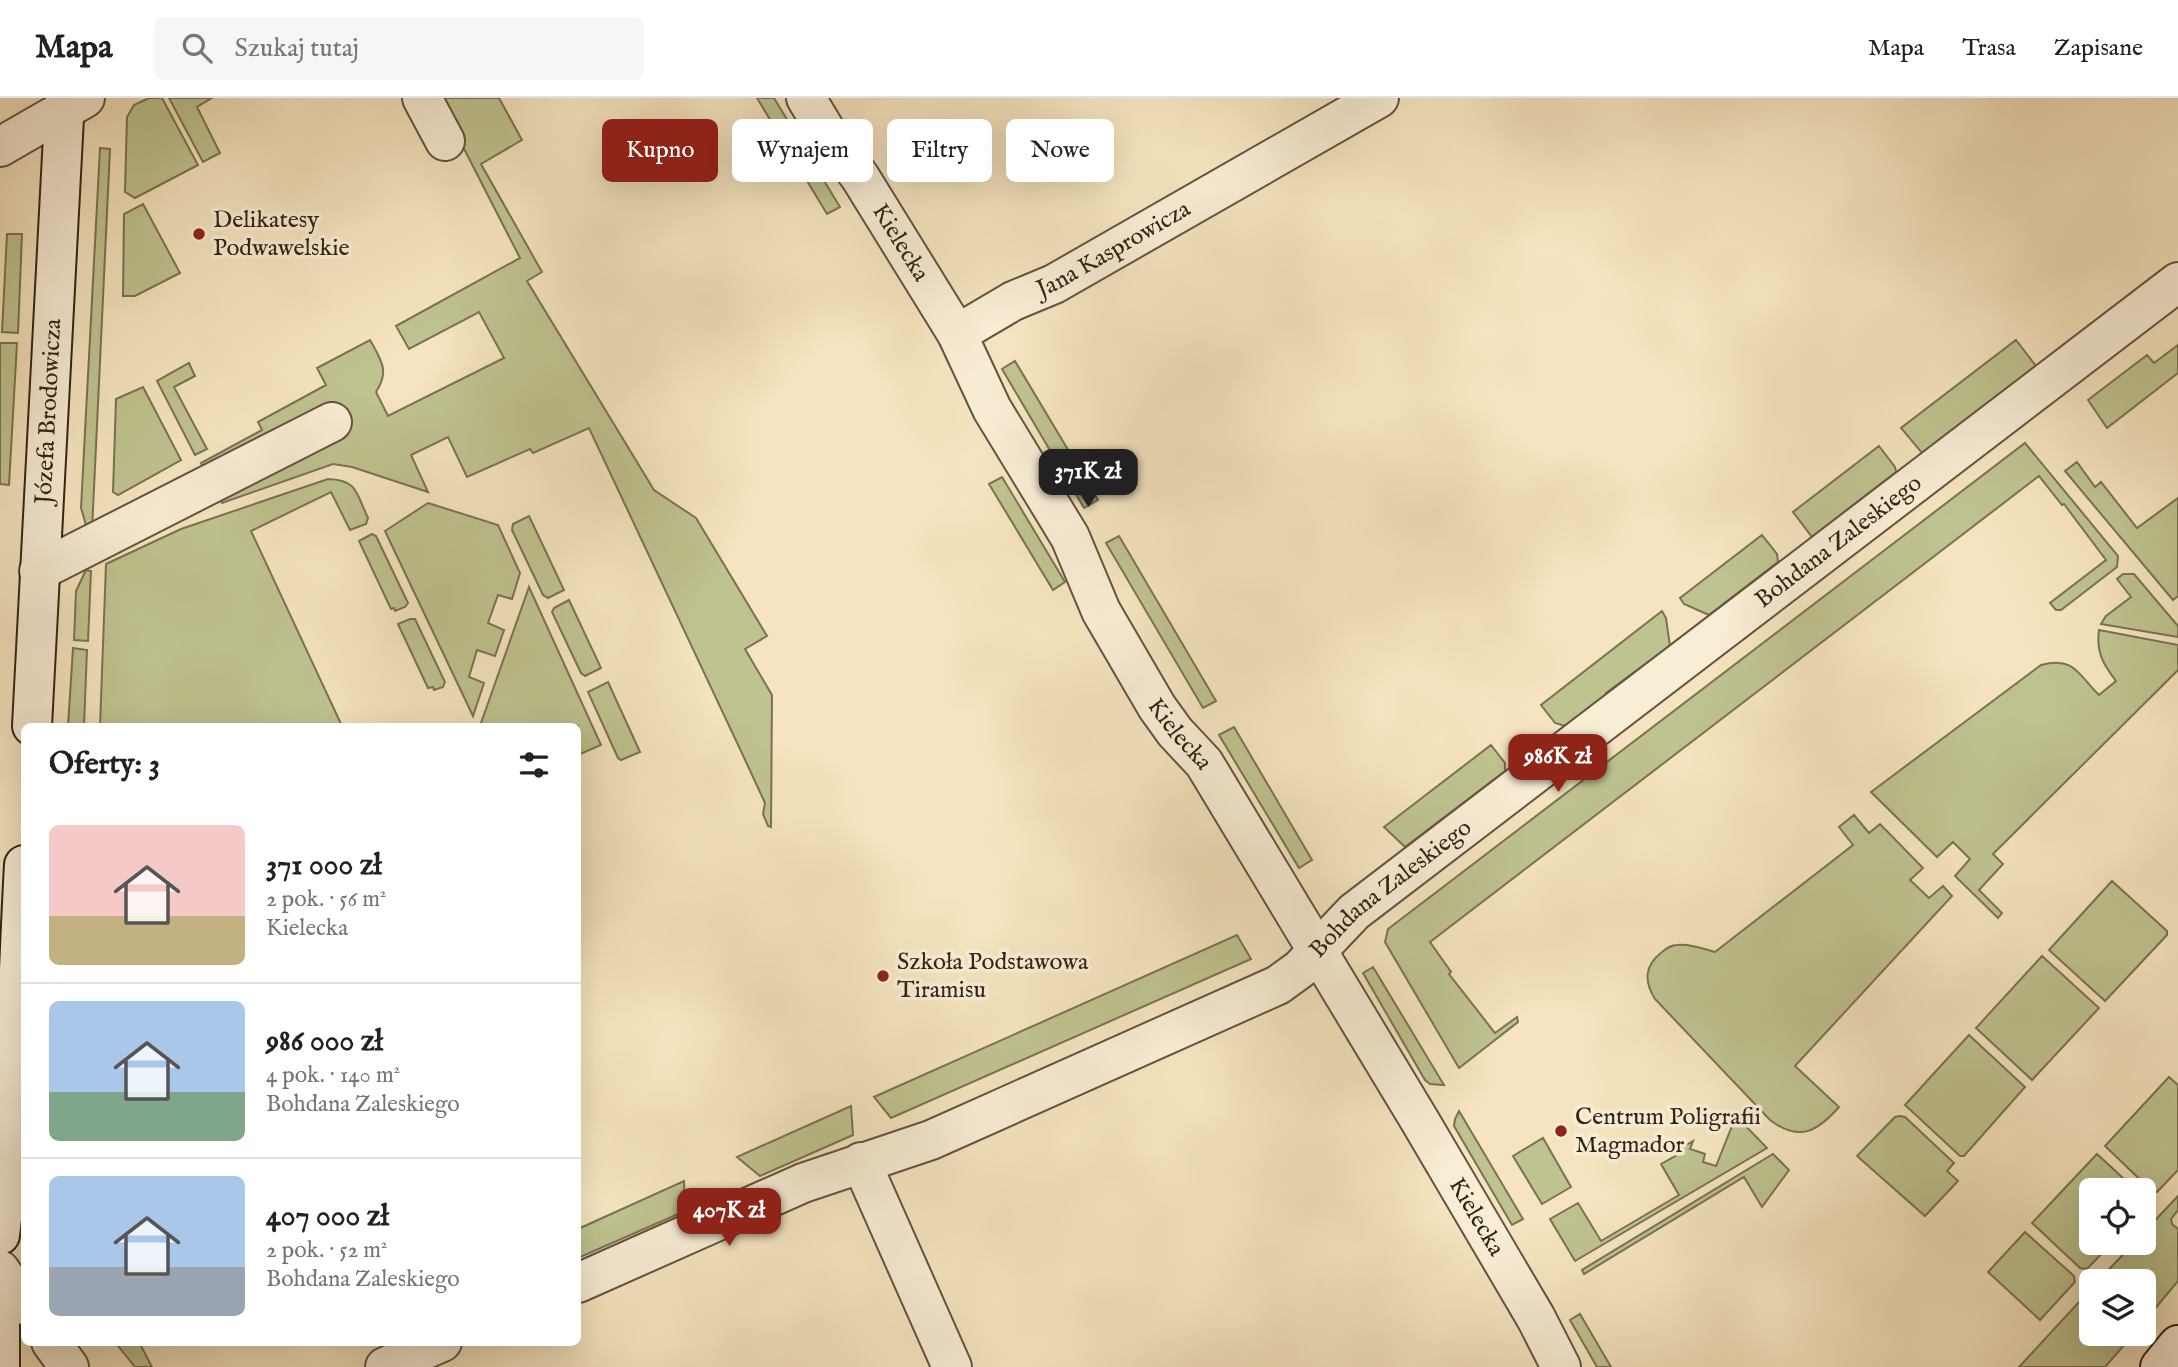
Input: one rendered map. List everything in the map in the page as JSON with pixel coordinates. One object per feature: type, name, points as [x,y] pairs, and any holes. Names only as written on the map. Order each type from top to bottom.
[{"type":"street","points":[[422,98],[445,141]]},
{"type":"street","name":"Kielecka","points":[[806,98],[827,133],[860,177],[957,334],[992,409],[1073,543],[1107,624],[1164,719],[1204,763],[1536,1318],[1561,1367]]},
{"type":"street","name":"Jana Kasprowicza","points":[[957,334],[1013,301],[1054,284],[1379,98]]},
{"type":"street","points":[[0,147],[72,102]]},
{"type":"street","name":"Józefa Brodowicza","points":[[32,723],[39,571],[72,102]]},
{"type":"street","name":"Bohdana Zaleskiego","points":[[581,1282],[791,1188],[931,1140],[1279,985],[1290,978],[1343,923],[1371,899],[2178,282]]},
{"type":"street","points":[[39,571],[332,422]]},
{"type":"street","points":[[0,1235],[6,1192],[9,1007],[21,893]]},
{"type":"street","points":[[861,1162],[952,1367]]},
{"type":"street","points":[[0,1270],[21,1301]]},
{"type":"street","points":[[0,1322],[0,1367]]},
{"type":"street","points":[[2160,1367],[2178,1345]]},
{"type":"street","points":[[54,1346],[69,1367]]},
{"type":"street","points":[[385,1367],[433,1346]]},
{"type":"green space","points":[[149,98],[162,98],[198,165],[135,198],[125,192],[127,117],[134,105]]},
{"type":"green space","points":[[169,98],[212,98],[197,107],[220,153],[203,162]]},
{"type":"green space","points":[[438,98],[499,98],[522,140],[481,164],[542,272],[527,281],[654,490],[696,518],[767,636],[745,649],[772,695],[771,827],[763,814],[765,803],[589,428],[533,453],[530,449],[467,477],[448,437],[411,455],[428,492],[352,467],[333,464],[222,503],[219,497],[349,431],[335,405],[204,470],[201,463],[262,430],[258,422],[326,385],[317,368],[370,340],[383,372],[376,392],[388,416],[504,358],[479,312],[409,349],[396,326],[520,258]]},
{"type":"green space","points":[[757,98],[774,98],[787,119],[770,119]]},
{"type":"green space","points":[[100,148],[110,149],[92,531],[86,525],[81,508]]},
{"type":"green space","points":[[808,182],[825,182],[840,207],[827,214]]},
{"type":"green space","points":[[143,204],[180,273],[135,296],[123,296],[124,214]]},
{"type":"green space","points":[[7,234],[22,234],[18,333],[2,332]]},
{"type":"green space","points":[[2016,340],[2036,366],[1922,453],[1901,428]]},
{"type":"green space","points":[[0,343],[17,343],[9,485],[0,484]]},
{"type":"green space","points":[[2178,345],[2178,373],[2107,428],[2088,400],[2147,355],[2154,363]]},
{"type":"green space","points":[[1015,361],[1098,500],[1084,508],[1002,369]]},
{"type":"green space","points":[[189,363],[195,376],[174,387],[207,449],[195,455],[157,381]]},
{"type":"green space","points":[[143,387],[181,460],[118,495],[113,492],[116,399]]},
{"type":"green space","points":[[2025,443],[2118,556],[2117,567],[2061,610],[2056,610],[2050,603],[2106,560],[2039,476],[1430,942],[1451,972],[1449,974],[1495,1033],[1517,1017],[1518,1022],[1459,1068],[1385,942],[1388,929]]},
{"type":"green space","points":[[1879,446],[1896,472],[1812,537],[1793,512]]},
{"type":"green space","points":[[2077,462],[2095,487],[2101,482],[2137,528],[2178,498],[2178,596],[2173,600],[2065,471]]},
{"type":"green space","points":[[1002,477],[1065,582],[1053,590],[989,484]]},
{"type":"green space","points":[[328,479],[351,485],[368,518],[366,524],[350,530],[331,492],[251,531],[341,723],[100,723],[106,564],[181,529]]},
{"type":"green space","points":[[428,503],[498,525],[520,573],[512,599],[498,595],[488,623],[504,630],[495,656],[477,650],[469,677],[484,683],[473,716],[385,531]]},
{"type":"green space","points":[[529,516],[564,590],[548,598],[543,595],[512,530],[513,524]]},
{"type":"green space","points":[[372,534],[376,536],[408,603],[395,611],[394,608],[391,609],[359,541]]},
{"type":"green space","points":[[1762,535],[1777,554],[1778,562],[1709,615],[1684,604],[1680,598]]},
{"type":"green space","points":[[1119,536],[1216,701],[1203,708],[1106,543]]},
{"type":"green space","points":[[86,570],[91,571],[88,641],[74,640],[76,591]]},
{"type":"green space","points":[[2123,574],[2134,574],[2178,626],[2178,637],[2101,624],[2106,616],[2131,597],[2117,579]]},
{"type":"green space","points":[[529,587],[601,745],[581,754],[581,723],[481,723]]},
{"type":"green space","points":[[569,600],[601,668],[585,676],[581,673],[552,612],[554,608]]},
{"type":"green space","points":[[1662,611],[1666,618],[1670,646],[1606,693],[1609,697],[1568,727],[1555,723],[1541,705]]},
{"type":"green space","points":[[415,619],[445,682],[443,687],[434,690],[433,687],[428,688],[398,624]]},
{"type":"green space","points":[[2099,630],[2178,645],[2178,670],[1993,854],[2003,864],[1979,890],[2002,913],[1998,918],[1955,876],[1970,859],[1953,842],[1937,857],[1871,792],[2041,665],[2069,665],[2099,695],[2116,681],[2102,657]]},
{"type":"green space","points":[[73,648],[87,650],[84,723],[68,723]]},
{"type":"green space","points":[[608,682],[640,752],[621,760],[588,692]]},
{"type":"green space","points":[[1234,727],[1312,860],[1299,868],[1219,735]]},
{"type":"green space","points":[[1491,745],[1505,763],[1505,771],[1405,847],[1384,827]]},
{"type":"green space","points":[[1854,815],[1869,833],[1880,824],[1923,868],[1910,880],[1929,898],[1943,886],[1952,896],[1795,1066],[1839,1107],[1815,1128],[1790,1131],[1770,1120],[1655,999],[1649,986],[1649,968],[1656,957],[1673,946],[1691,946],[1715,952],[1853,845],[1839,827]]},
{"type":"green space","points":[[2112,881],[2167,931],[2167,935],[2105,1001],[2049,950]]},
{"type":"green space","points":[[1237,935],[1251,959],[891,1118],[874,1097]]},
{"type":"green space","points":[[2042,956],[2099,1008],[2032,1080],[1976,1028]]},
{"type":"green space","points":[[1373,967],[1444,1085],[1430,1084],[1425,1080],[1363,973]]},
{"type":"green space","points":[[1969,1035],[2025,1087],[1964,1156],[1960,1156],[1905,1105]]},
{"type":"green space","points":[[2169,1077],[2178,1085],[2178,1170],[2157,1192],[2156,1178],[2138,1178],[2105,1146]]},
{"type":"green space","points":[[851,1106],[853,1135],[760,1176],[737,1157]]},
{"type":"green space","points":[[1459,1111],[1523,1219],[1512,1225],[1454,1126]]},
{"type":"green space","points":[[1736,1116],[1767,1148],[1575,1261],[1550,1219],[1578,1203],[1601,1241],[1679,1195],[1661,1164],[1677,1155],[1678,1150],[1693,1141],[1690,1149],[1705,1154],[1703,1162],[1716,1166]]},
{"type":"green space","points":[[1899,1116],[1905,1117],[1954,1163],[1947,1171],[1958,1181],[1925,1216],[1857,1156]]},
{"type":"green space","points":[[1543,1138],[1571,1187],[1542,1204],[1513,1156]]},
{"type":"green space","points":[[1773,1154],[1789,1170],[1762,1207],[1744,1177],[1584,1274],[1582,1270]]},
{"type":"green space","points":[[2097,1154],[2123,1178],[2079,1178],[2079,1255],[2100,1255],[2087,1269],[2080,1268],[2032,1223]]},
{"type":"green space","points":[[684,1181],[685,1211],[581,1257],[581,1228]]},
{"type":"green space","points":[[2178,1196],[2178,1210],[2171,1219],[2178,1229],[2178,1281],[2156,1308],[2156,1269],[2109,1269],[2123,1255],[2156,1255],[2156,1219]]},
{"type":"green space","points":[[2025,1232],[2074,1276],[2075,1282],[2040,1320],[1988,1272]]},
{"type":"green space","points":[[2079,1302],[2079,1346],[2123,1346],[2105,1367],[2019,1367]]},
{"type":"green space","points":[[1580,1314],[1611,1367],[1597,1367],[1570,1320]]},
{"type":"green space","points":[[118,1346],[141,1346],[152,1367],[135,1367]]},
{"type":"place","name":"Delikatesy Podwawelskie","points":[[199,234]]},
{"type":"place","name":"Szkoła Podstawowa Tiramisu","points":[[883,976]]},
{"type":"place","name":"Centrum Poligrafii Magmador","points":[[1561,1131]]}]
